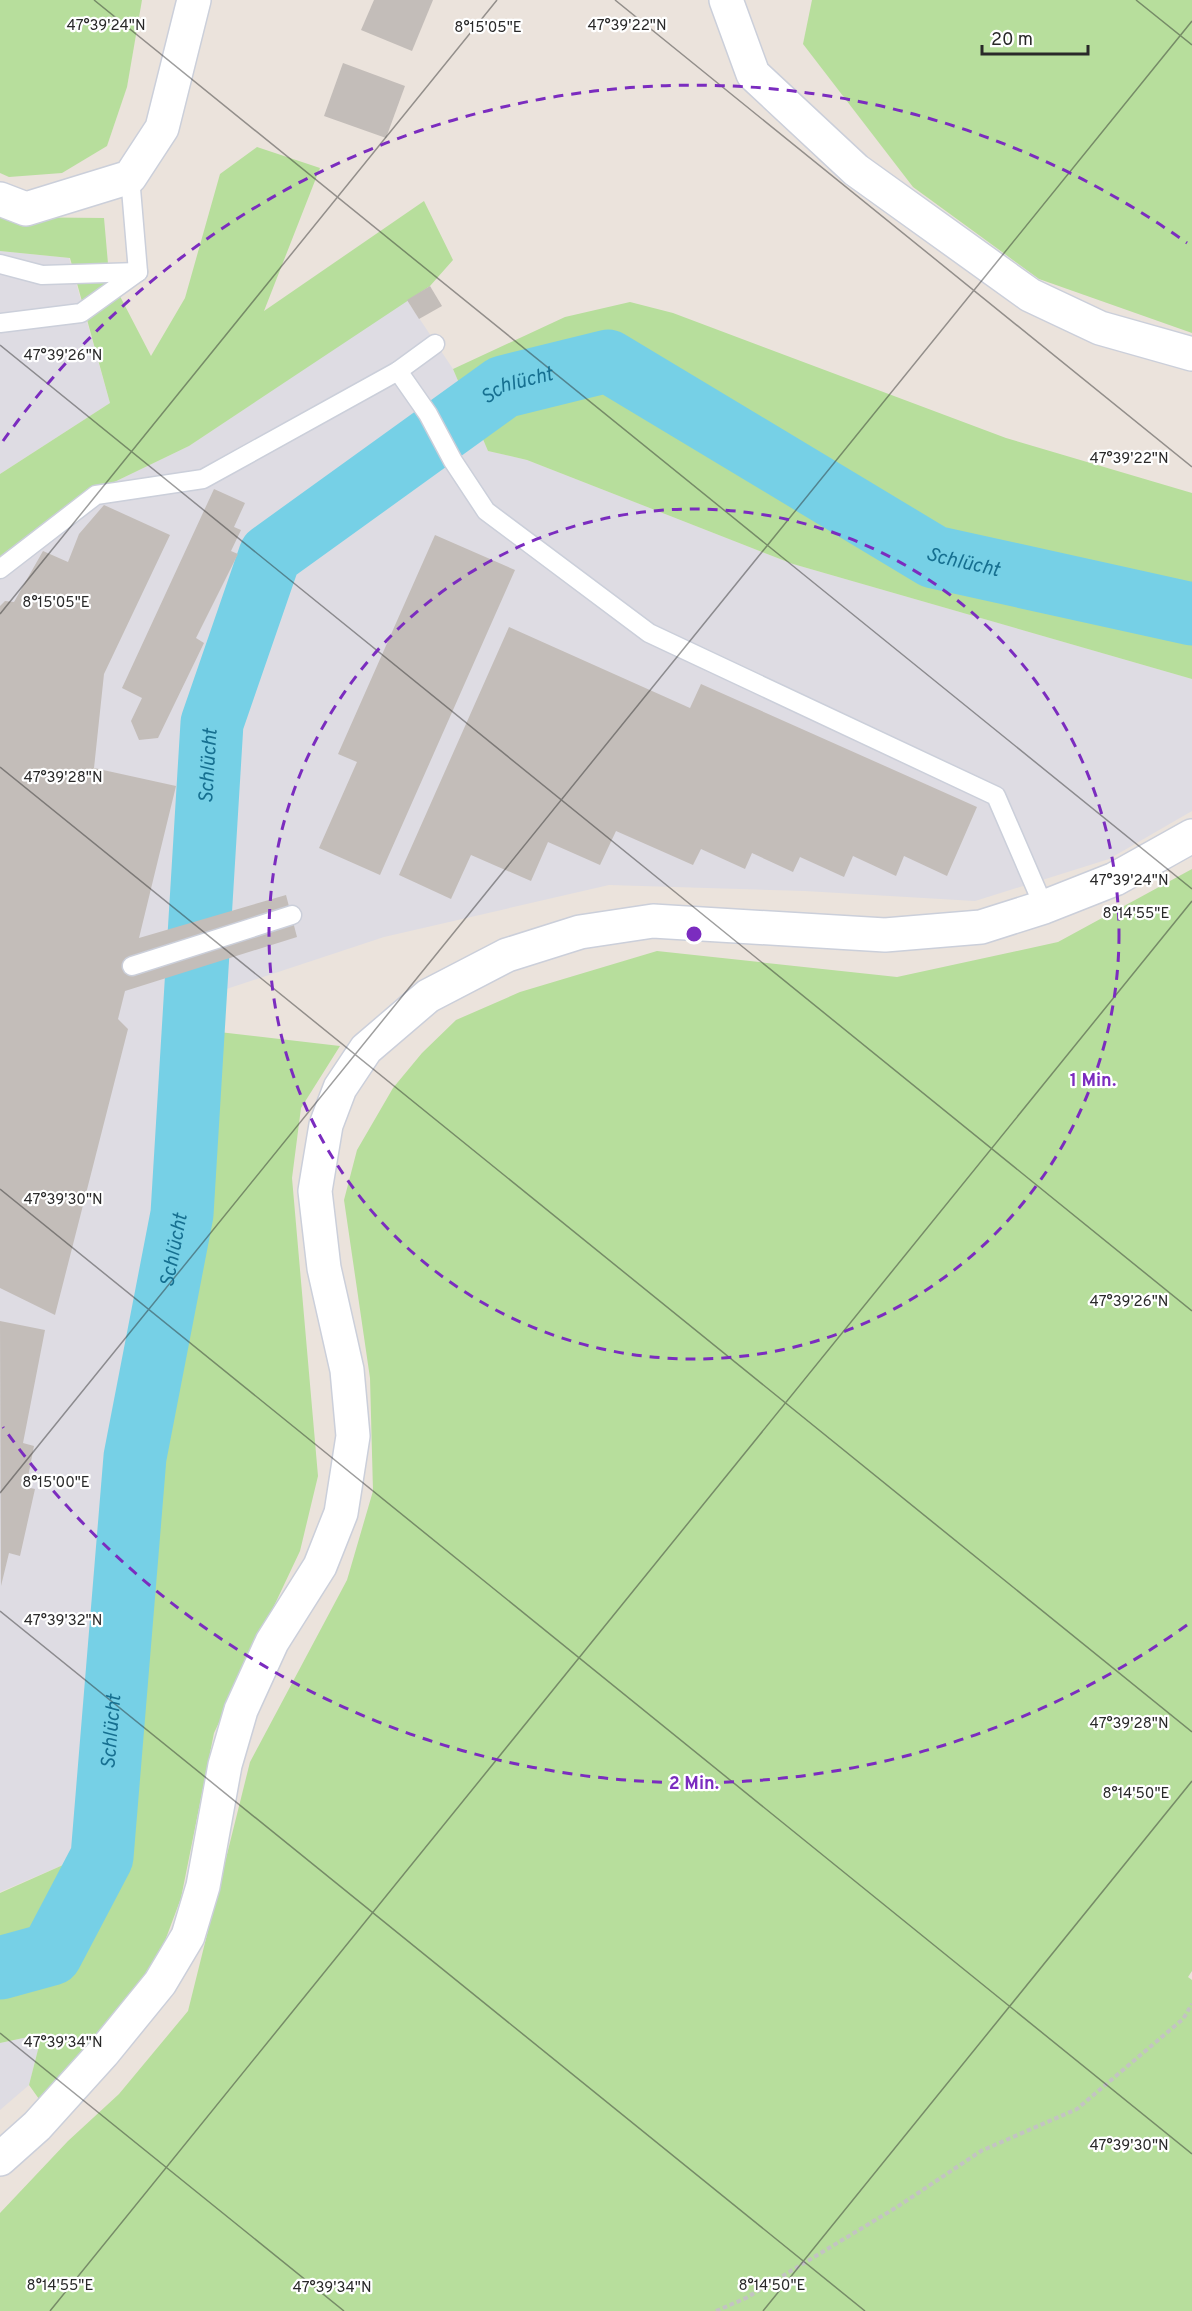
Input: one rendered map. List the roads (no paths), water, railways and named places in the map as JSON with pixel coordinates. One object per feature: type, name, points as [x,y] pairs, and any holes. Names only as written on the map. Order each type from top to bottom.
[{"type":"main road","points":[[0,199],[26,209],[130,177],[162,128],[194,0]]},
{"type":"main road","points":[[726,0],[753,74],[856,170],[1030,295],[1100,328],[1192,354]]},
{"type":"main road","points":[[0,2159],[38,2126],[104,2053],[160,1983],[188,1936],[203,1886],[225,1765],[241,1710],[272,1642],[320,1566],[341,1513],[353,1436],[347,1370],[324,1268],[315,1191],[326,1125],[340,1088],[366,1049],[428,996],[507,955],[580,932],[652,921],[885,935],[981,927],[1044,907],[1115,879],[1192,836]]},
{"type":"lane","points":[[130,177],[138,272]]},
{"type":"lane","points":[[0,264],[42,275],[138,272]]},
{"type":"lane","points":[[0,323],[81,313],[138,272]]},
{"type":"lane","points":[[0,569],[96,495],[203,479],[398,371],[435,344]]},
{"type":"lane","points":[[398,371],[428,414],[453,461],[486,511],[649,633],[996,796],[1044,907]]},
{"type":"lane","points":[[132,966],[292,915]]},
{"type":"waterway","name":"Schlücht","points":[[0,1968],[51,1954],[102,1857],[135,1457],[182,1214],[212,723],[270,555],[503,387],[608,361],[934,557],[1192,614]]}]
